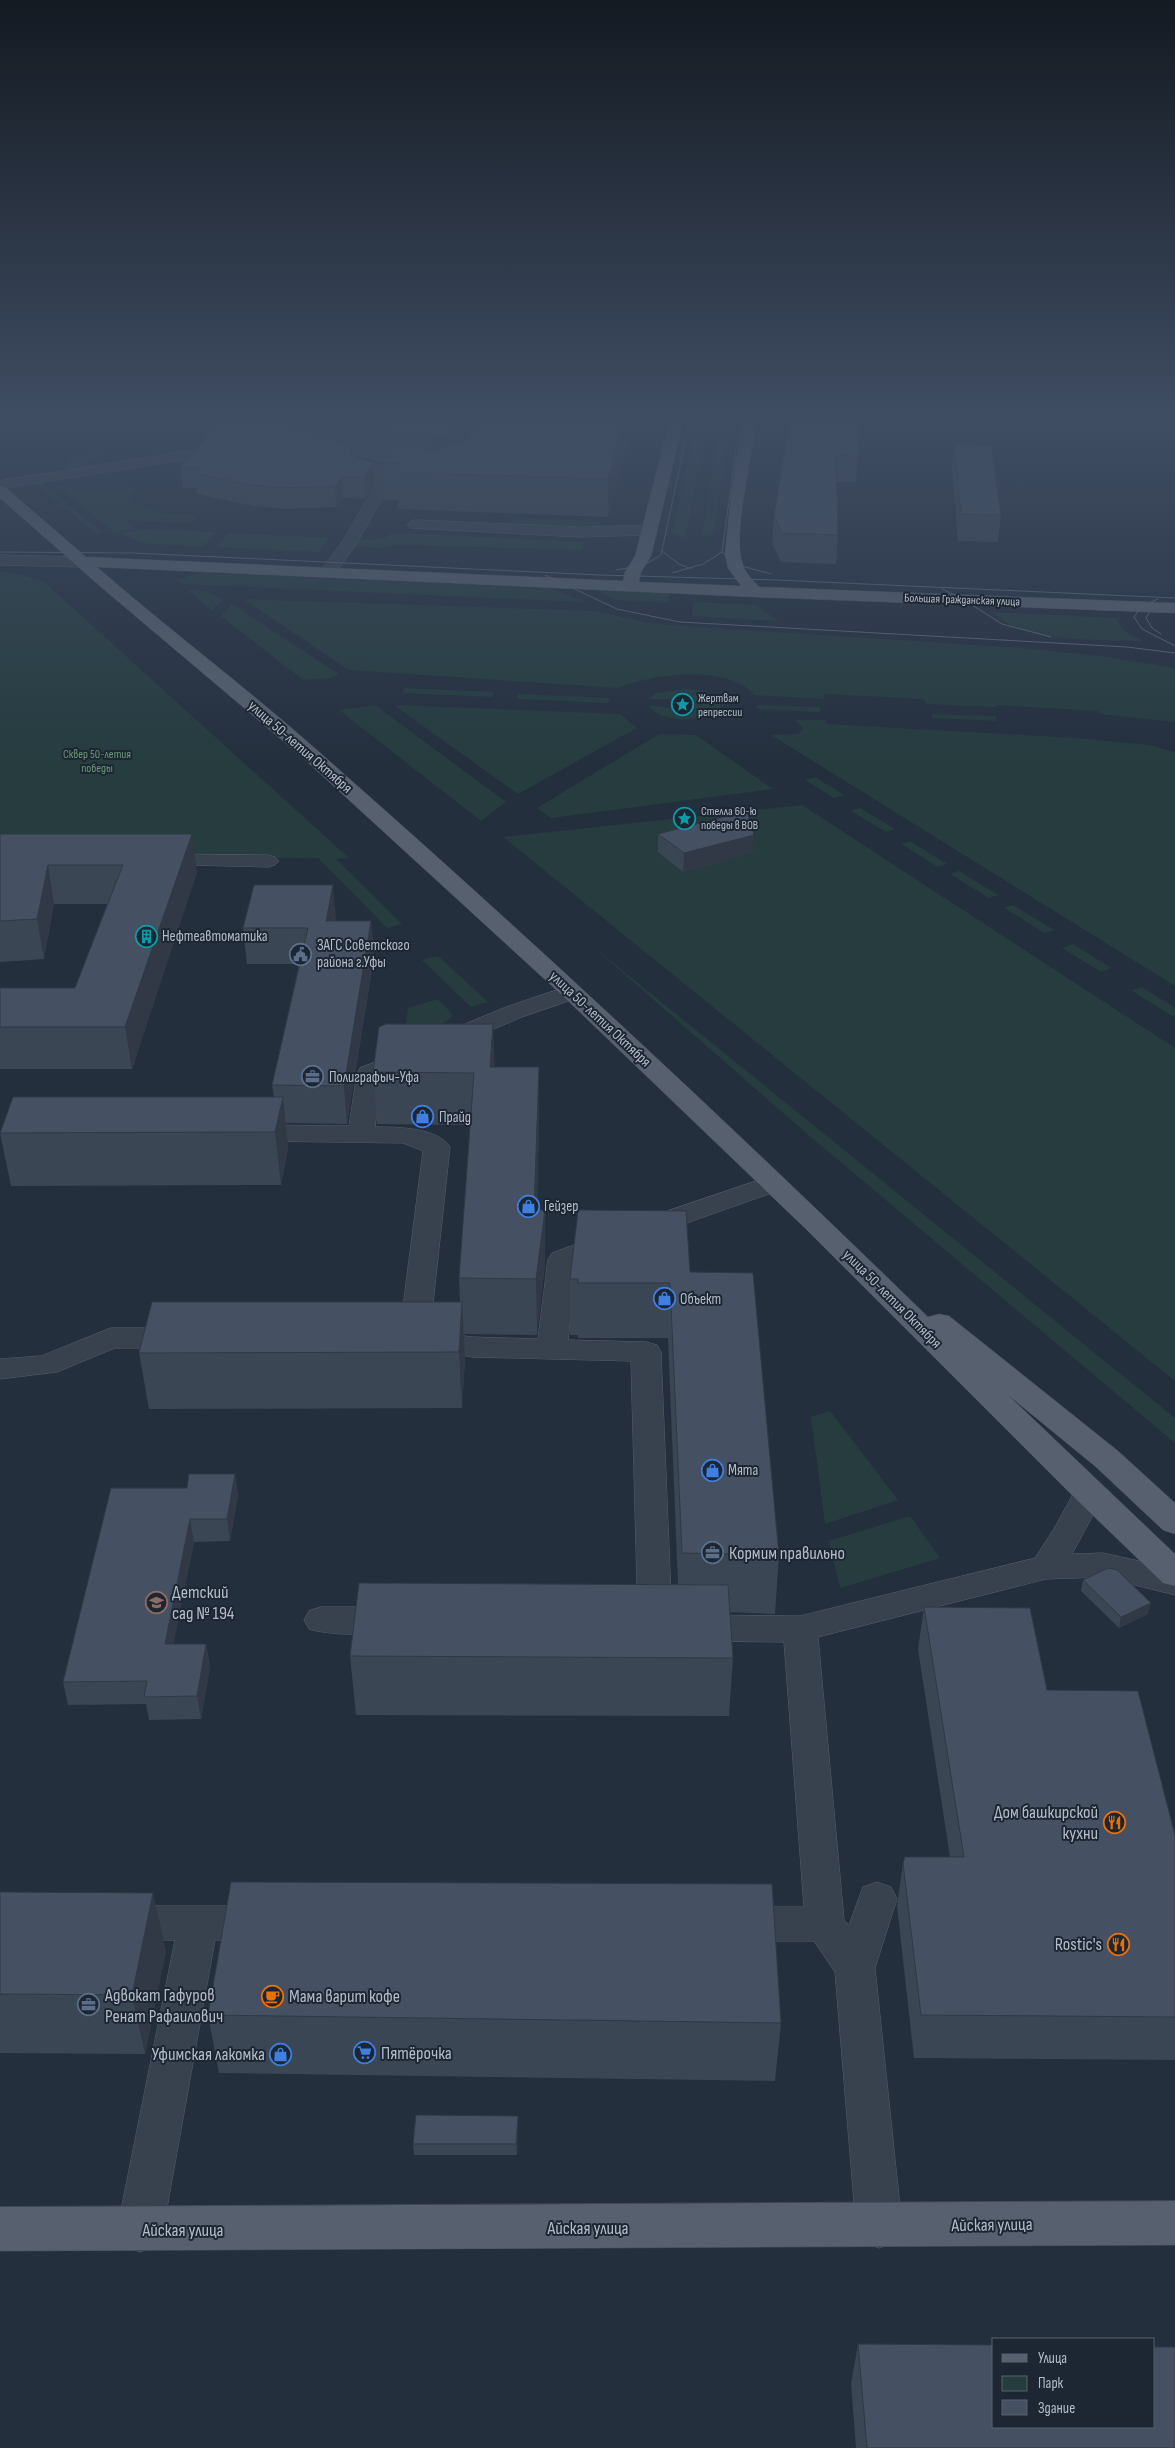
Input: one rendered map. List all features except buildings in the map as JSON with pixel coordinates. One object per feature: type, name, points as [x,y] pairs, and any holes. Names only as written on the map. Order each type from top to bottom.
[{"type":"main road","name":"улица 50-летия Октября","points":[[49,533],[309,753],[572,992],[818,1225],[1089,1494],[1175,1574]]},
{"type":"main road","points":[[630,586],[633,572],[644,556],[649,533]]},
{"type":"main road","points":[[734,533],[733,560],[740,575],[754,592]]},
{"type":"main road","name":"Большая Гражданская улица","points":[[82,562],[754,592],[1175,608]]},
{"type":"main road","points":[[818,1225],[1107,1459],[1175,1522]]},
{"type":"main road","name":"Айская улица","points":[[0,2229],[140,2230],[1175,2223]]},
{"type":"street","points":[[328,572],[355,533]]},
{"type":"street","name":"Большая Гражданская улица","points":[[0,560],[82,562]]},
{"type":"street","points":[[139,860],[268,861]]},
{"type":"street","points":[[361,1134],[369,1073],[514,1012],[572,992]]},
{"type":"street","points":[[230,1118],[258,1134],[408,1135],[436,1147],[400,1338],[472,1347],[646,1352],[641,1627],[800,1629],[1046,1567],[1104,1565],[1175,1582]]},
{"type":"street","points":[[552,1350],[562,1259],[682,1214],[774,1184]]},
{"type":"street","points":[[0,1369],[46,1365],[111,1338],[209,1338]]},
{"type":"street","points":[[1046,1567],[1069,1532],[1089,1494]]},
{"type":"street","points":[[321,1620],[419,1620]]},
{"type":"street","points":[[800,1629],[825,1924],[855,1968]]},
{"type":"street","points":[[876,1899],[855,1968],[879,2226]]},
{"type":"street","points":[[89,1922],[298,1924]]},
{"type":"street","points":[[140,2230],[198,1924]]},
{"type":"street","points":[[706,1924],[825,1924]]},
{"type":"green space","points":[[121,533],[215,533],[203,547],[141,543]]},
{"type":"green space","points":[[228,533],[329,538],[319,552],[217,547]]},
{"type":"green space","points":[[392,533],[397,533],[585,542],[582,550],[400,545],[379,548],[353,546],[356,540],[384,539]]},
{"type":"green space","points":[[673,533],[686,533],[685,538]]},
{"type":"green space","points":[[703,533],[713,533],[713,534],[702,537]]},
{"type":"green space","name":"Сквер 50-летия победы","points":[[4,572],[43,581],[349,858],[336,859],[402,924],[387,928],[318,858],[0,857],[0,573]]},
{"type":"green space","points":[[203,573],[549,588],[585,602],[183,584],[174,580]]},
{"type":"green space","points":[[186,589],[208,592],[223,600],[212,610]]},
{"type":"green space","points":[[596,590],[667,593],[670,595],[668,603],[616,600]]},
{"type":"green space","points":[[243,599],[595,611],[649,623],[1023,648],[1108,657],[1175,668],[1175,722],[1100,714],[1098,711],[997,705],[996,707],[926,704],[923,699],[824,694],[823,699],[755,695],[743,685],[709,675],[669,676],[618,688],[349,670]]},
{"type":"green space","points":[[694,602],[755,605],[779,621],[692,616]]},
{"type":"green space","points":[[232,604],[339,674],[332,678],[303,680],[221,616]]},
{"type":"green space","points":[[991,612],[1118,618],[1118,623],[1123,630],[1143,641],[1075,639],[1042,634],[1010,625]]},
{"type":"green space","points":[[404,688],[494,692],[492,697],[402,693]]},
{"type":"green space","points":[[687,689],[704,691],[719,699],[721,707],[705,717],[684,720],[663,716],[648,705],[678,709],[688,708],[692,706],[688,700],[649,699],[656,693]]},
{"type":"green space","points":[[518,694],[610,698],[608,703],[517,699]]},
{"type":"green space","points":[[375,705],[506,802],[481,821],[339,710]]},
{"type":"green space","points":[[394,705],[620,714],[637,728],[518,794]]},
{"type":"green space","points":[[757,705],[821,707],[820,712],[757,709]]},
{"type":"green space","points":[[932,714],[996,716],[996,721],[932,718]]},
{"type":"green space","points":[[795,720],[825,720],[827,724],[1077,738],[1150,745],[1175,752],[1175,986],[771,735],[798,734],[804,729]]},
{"type":"green space","points":[[659,734],[696,735],[773,789],[551,818],[537,808]]},
{"type":"green space","points":[[815,777],[844,795],[834,798],[805,780]]},
{"type":"green space","points":[[802,805],[1175,1048],[1175,1381],[503,837]]},
{"type":"green space","points":[[860,808],[895,829],[886,832],[851,811]]},
{"type":"green space","points":[[910,841],[947,864],[938,867],[901,844]]},
{"type":"green space","points":[[959,871],[998,895],[989,898],[950,874]]},
{"type":"green space","points":[[1013,905],[1054,930],[1045,933],[1004,908]]},
{"type":"green space","points":[[1073,944],[1111,968],[1101,972],[1062,948]]},
{"type":"green space","points":[[591,945],[1175,1418],[1175,1443],[806,1133]]},
{"type":"green space","points":[[438,956],[488,1002],[471,1007],[422,960]]},
{"type":"green space","points":[[1142,987],[1175,1008],[1175,1015],[1172,1016],[1131,990]]},
{"type":"green space","points":[[438,999],[452,1014],[450,1019],[442,1024],[406,1024],[408,1008]]},
{"type":"green space","points":[[830,1411],[898,1500],[825,1524],[811,1417]]},
{"type":"green space","points":[[910,1516],[940,1558],[840,1588],[829,1541]]},
{"type":"tram line","points":[[616,570],[644,565],[661,555],[666,533]]},
{"type":"tram line","points":[[722,552],[725,533]]},
{"type":"tram line","points":[[662,551],[679,564],[689,568]]},
{"type":"tram line","points":[[0,552],[133,553],[600,575],[777,580],[1175,598]]},
{"type":"tram line","points":[[689,568],[703,564],[722,552]]},
{"type":"tram line","points":[[722,552],[738,565],[771,574]]},
{"type":"tram line","points":[[672,573],[689,568]]},
{"type":"tram line","points":[[545,575],[617,609],[680,622],[1127,647],[1175,653]]},
{"type":"tram line","points":[[942,589],[961,598],[1002,624],[1051,637]]},
{"type":"tram line","points":[[1158,599],[1142,606],[1134,617],[1142,629],[1175,646]]},
{"type":"tram line","points":[[1161,604],[1152,608],[1146,618],[1152,628],[1161,634]]},
{"type":"place","name":"Жертвам репрессии","points":[[682,705]]},
{"type":"place","name":"Стелла 60-ю победы в ВОВ","points":[[685,818]]},
{"type":"place","name":"Нефтеавтоматика","points":[[146,936]]},
{"type":"place","name":"ЗАГС Советского района г.Уфы","points":[[301,954]]},
{"type":"place","name":"Полиграфыч-Уфа","points":[[313,1077]]},
{"type":"place","name":"Прайд","points":[[423,1117]]},
{"type":"place","name":"Гейзер","points":[[528,1206]]},
{"type":"place","name":"Объект","points":[[664,1299]]},
{"type":"place","name":"Мята","points":[[712,1470]]},
{"type":"place","name":"Кормим правильно","points":[[713,1553]]},
{"type":"place","name":"Детский сад № 194","points":[[156,1602]]},
{"type":"place","name":"Дом башкирской кухни","points":[[1114,1822]]},
{"type":"place","name":"Rostic's","points":[[1118,1944]]},
{"type":"place","name":"Мама варит кофе","points":[[273,1996]]},
{"type":"place","name":"Адвокат Гафуров Ренат Рафаилович","points":[[89,2005]]},
{"type":"place","name":"Пятёрочка","points":[[365,2053]]},
{"type":"place","name":"Уфимская лакомка","points":[[281,2054]]}]
